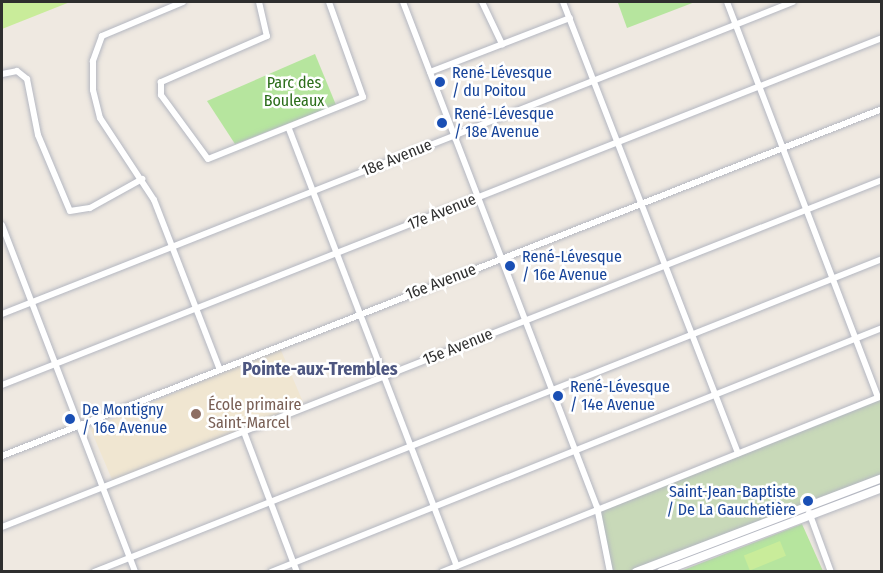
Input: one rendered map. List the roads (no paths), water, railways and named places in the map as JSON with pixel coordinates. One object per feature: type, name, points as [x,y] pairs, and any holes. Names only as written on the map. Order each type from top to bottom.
[{"type":"main road","points":[[661,572],[882,478]]},
{"type":"main road","points":[[636,572],[808,511],[882,488]]},
{"type":"street","points":[[183,2],[110,30],[93,61],[94,99],[104,124],[142,179],[173,247],[220,370]]},
{"type":"street","points":[[259,2],[267,36],[168,77],[159,88],[208,159],[289,129],[363,97],[329,2]]},
{"type":"street","points":[[403,2],[573,451],[597,507],[610,572]]},
{"type":"street","points":[[482,2],[502,44]]},
{"type":"street","points":[[563,2],[738,453]]},
{"type":"street","points":[[442,572],[597,507],[880,396],[832,278],[727,2]]},
{"type":"street","name":"18e Avenue","points":[[2,314],[793,2]]},
{"type":"street","points":[[430,72],[570,18]]},
{"type":"street","name":"17e Avenue","points":[[2,385],[882,38]]},
{"type":"street","points":[[2,74],[17,71],[27,79],[38,135],[70,211],[90,208],[142,179]]},
{"type":"street","name":"16e Avenue","points":[[2,456],[882,109]]},
{"type":"street","points":[[289,129],[457,566]]},
{"type":"street","name":"15e Avenue","points":[[2,527],[882,180]]},
{"type":"street","points":[[2,225],[5,241],[135,572]]},
{"type":"street","points":[[94,572],[882,259]]},
{"type":"street","points":[[271,572],[882,328]]},
{"type":"street","points":[[244,432],[297,572]]},
{"type":"street","points":[[808,511],[831,572]]},
{"type":"place","name":"René-Lévesque / du Poitou","points":[[440,82]]},
{"type":"place","name":"René-Lévesque / 18e Avenue","points":[[442,123]]},
{"type":"place","name":"René-Lévesque / 16e Avenue","points":[[510,266]]},
{"type":"place","name":"René-Lévesque / 14e Avenue","points":[[558,396]]},
{"type":"place","name":"École primaire Saint-Marcel","points":[[196,414]]},
{"type":"place","name":"De Montigny / 16e Avenue","points":[[70,419]]},
{"type":"place","name":"Saint-Jean-Baptiste / De La Gauchetière","points":[[808,501]]},
{"type":"district","name":"Pointe-aux-Trembles","points":[[320,369]]},
{"type":"park label","name":"Parc des Bouleaux","points":[[294,92]]}]
